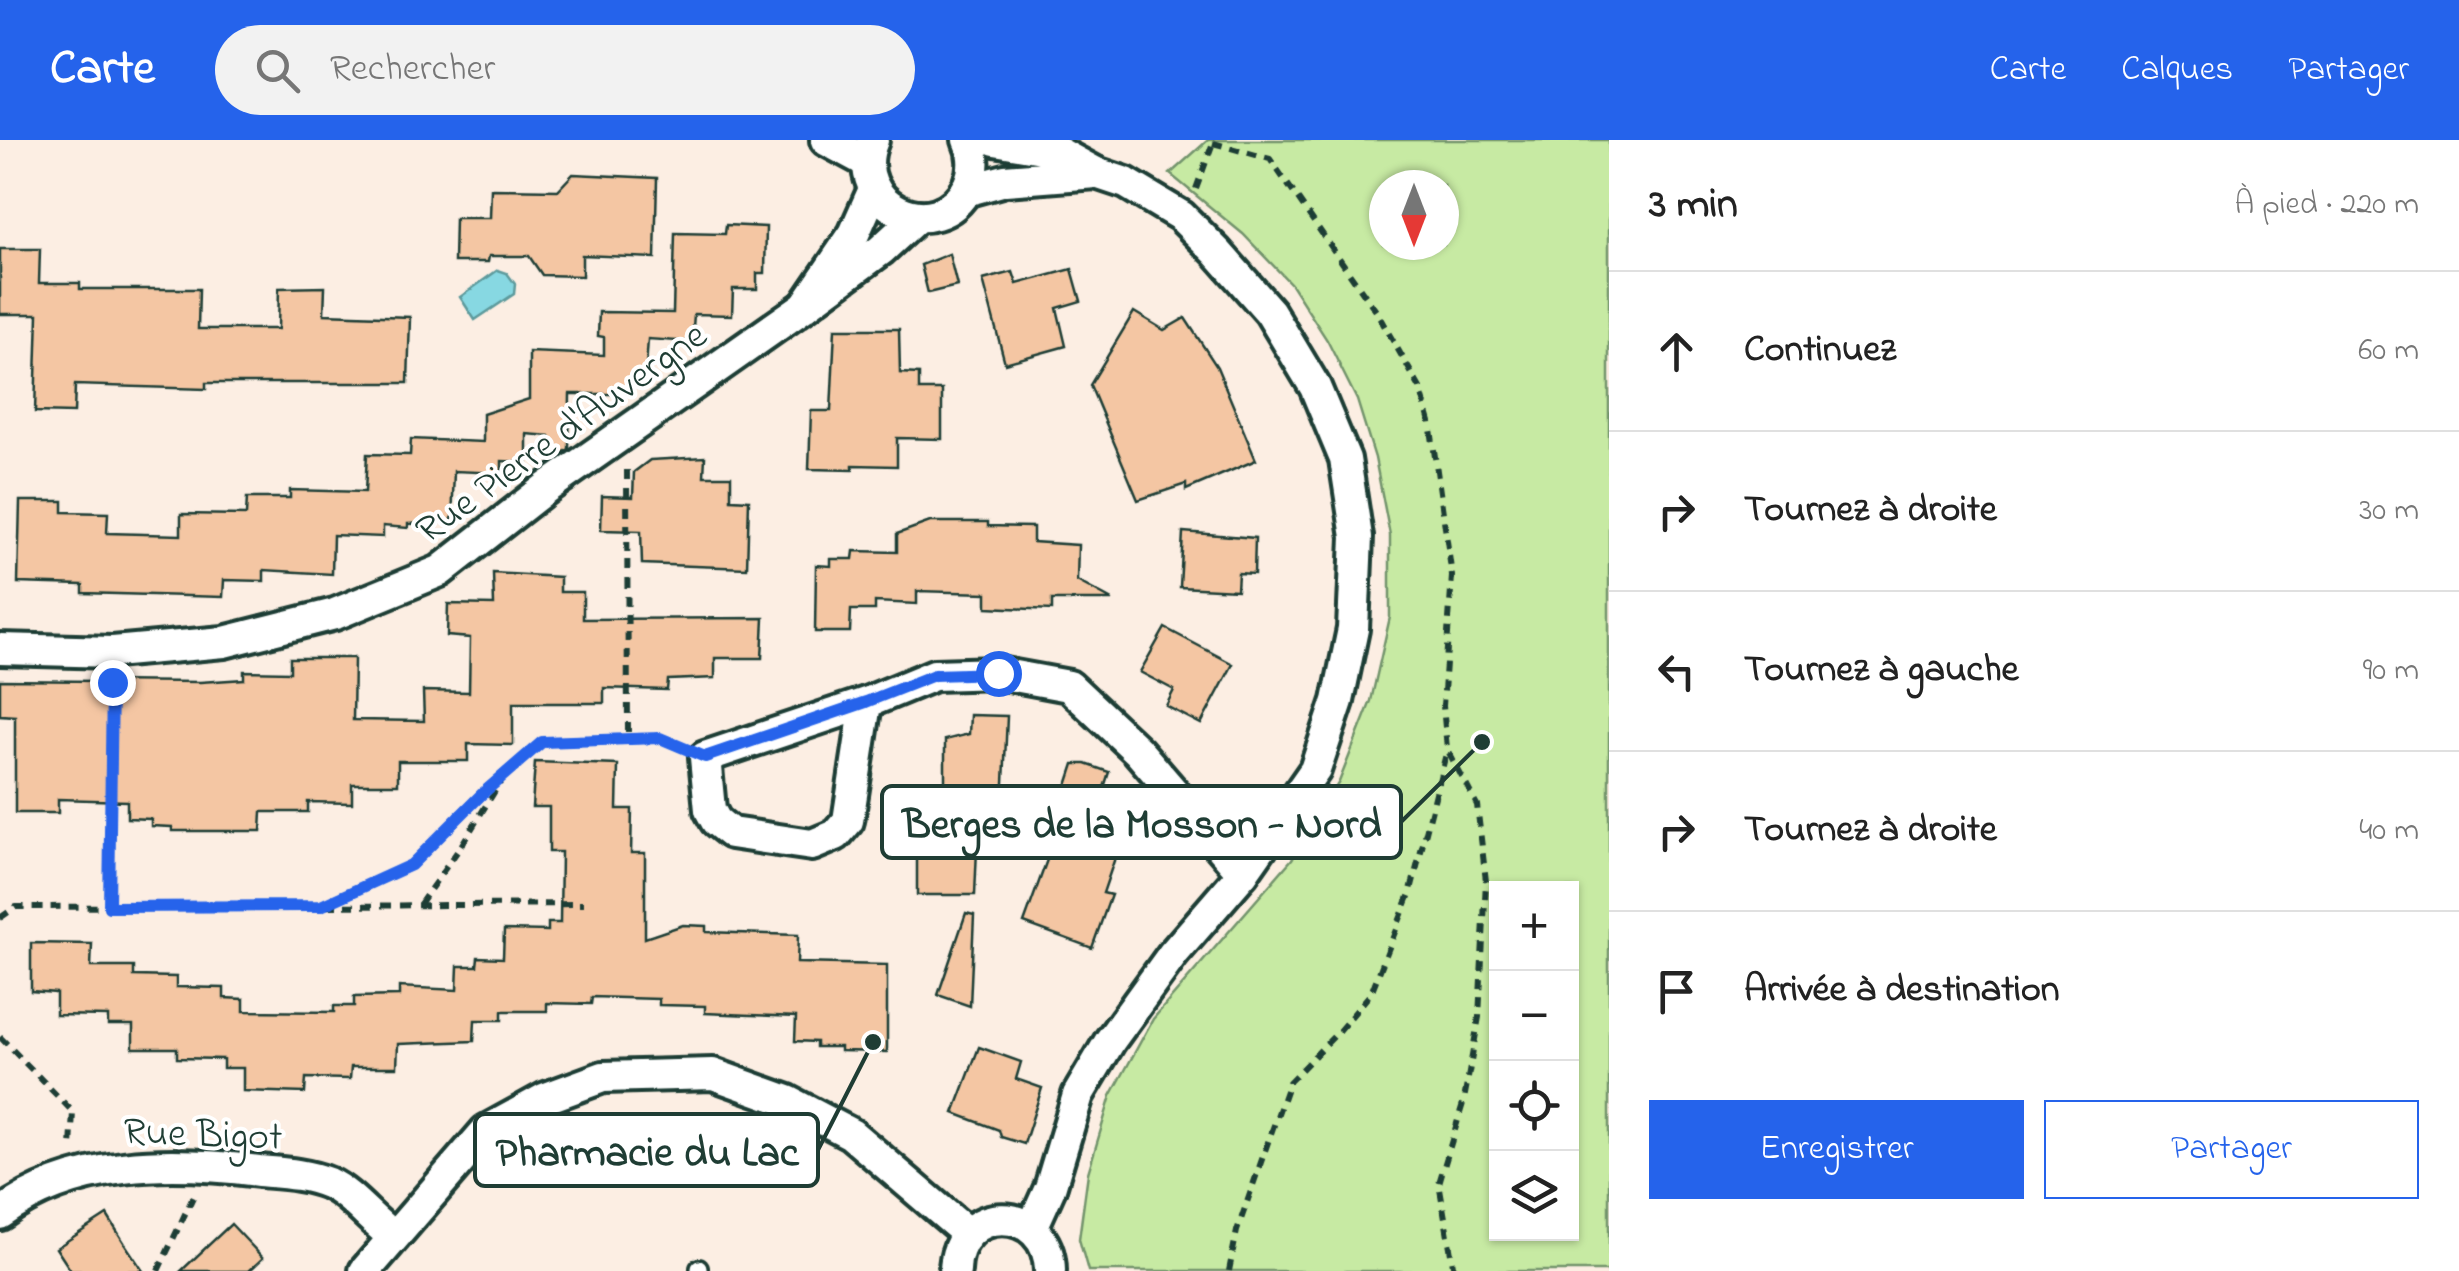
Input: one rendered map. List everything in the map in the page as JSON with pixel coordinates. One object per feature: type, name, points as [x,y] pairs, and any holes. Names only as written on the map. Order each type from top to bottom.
[{"type":"street","points":[[826,140],[871,164],[885,203],[918,216]]},
{"type":"street","points":[[965,192],[974,164],[968,140]]},
{"type":"street","points":[[995,140],[1051,145],[1181,216],[1270,312],[1315,387],[1344,460],[1357,537],[1354,629],[1338,701],[1315,770],[1243,873],[1173,954],[1110,1041],[1078,1095],[1050,1188],[1032,1228]]},
{"type":"street","name":"Rue Pierre d'Auvergne","points":[[805,306],[854,234],[871,164]]},
{"type":"street","name":"Rue Pierre d'Auvergne","points":[[0,649],[113,652],[224,642],[335,614],[440,571],[546,488],[881,250],[918,216],[945,210],[965,192],[1005,180],[1096,172]]},
{"type":"street","points":[[866,702],[848,820],[842,829],[812,845],[739,836],[723,828],[710,810],[705,757],[934,675],[998,673],[1069,686],[1138,750],[1243,873]]},
{"type":"street","points":[[366,1271],[486,1131],[546,1098],[603,1077],[713,1074],[788,1101],[852,1134],[968,1234]]},
{"type":"street","name":"Rue Bigot","points":[[0,1214],[44,1189],[74,1178],[126,1166],[201,1166],[303,1176],[328,1184],[350,1197],[372,1222],[393,1236]]},
{"type":"street","points":[[955,1271],[960,1244],[968,1234],[992,1220],[1020,1222],[1032,1228],[1048,1253],[1050,1271]]},
{"type":"path","points":[[1181,216],[1199,184],[1214,141],[1270,158],[1376,310],[1420,388],[1430,422],[1452,576],[1442,706],[1448,749],[1476,805],[1486,881],[1479,1017],[1464,1100],[1439,1184],[1454,1271]]},
{"type":"path","points":[[627,430],[628,739]]},
{"type":"path","points":[[109,907],[113,652]]},
{"type":"path","points":[[321,906],[411,865],[542,742],[660,738],[705,757]]},
{"type":"path","points":[[1229,1271],[1237,1231],[1288,1082],[1339,1031],[1370,992],[1410,894],[1448,749]]},
{"type":"path","points":[[419,905],[505,774]]},
{"type":"path","points":[[0,918],[16,907],[584,904]]},
{"type":"path","points":[[0,1037],[73,1112],[74,1178]]},
{"type":"path","points":[[158,1271],[192,1203],[201,1166]]},
{"type":"green space","points":[[1208,140],[1609,140],[1609,1271],[1088,1271],[1079,1239],[1088,1173],[1111,1096],[1153,1019],[1292,859],[1339,782],[1371,701],[1390,617],[1390,535],[1375,458],[1357,400],[1327,340],[1291,284],[1243,234],[1170,174]]},
{"type":"water","points":[[498,270],[507,273],[515,284],[514,294],[475,320],[460,297]]},
{"type":"building","points":[[573,174],[657,178],[655,258],[582,255],[582,276],[542,275],[529,256],[489,256],[488,262],[454,262],[455,218],[490,218],[491,189],[558,190]]},
{"type":"building","points":[[726,225],[766,227],[765,273],[757,273],[757,289],[733,289],[732,315],[694,314],[692,342],[648,339],[645,383],[636,383],[620,394],[570,394],[569,449],[557,457],[554,458],[550,436],[527,434],[527,462],[502,461],[502,473],[454,471],[452,522],[408,524],[408,528],[383,526],[383,537],[333,535],[332,574],[264,570],[264,581],[224,580],[223,597],[83,593],[83,585],[18,583],[20,501],[63,501],[63,512],[108,513],[107,533],[181,535],[181,514],[246,515],[247,498],[290,498],[290,490],[365,492],[367,454],[410,455],[411,439],[483,442],[483,414],[529,399],[529,352],[604,355],[604,337],[598,336],[599,312],[673,313],[675,233],[725,234]]},
{"type":"building","points":[[0,249],[40,249],[39,283],[80,283],[80,289],[199,289],[198,329],[278,329],[279,288],[325,287],[324,314],[410,317],[408,383],[206,383],[206,389],[75,385],[74,413],[35,412],[38,314],[0,314]]},
{"type":"building","points":[[949,254],[957,286],[928,293],[921,265]]},
{"type":"building","points":[[1072,269],[1081,301],[1057,308],[1066,346],[1005,363],[983,280],[1013,272],[1017,284]]},
{"type":"building","points":[[1134,312],[1164,330],[1185,318],[1217,367],[1256,460],[1186,490],[1186,484],[1138,500],[1090,385]]},
{"type":"building","points":[[835,329],[899,329],[900,373],[919,374],[919,390],[942,390],[942,439],[897,438],[897,466],[809,469],[811,411],[831,411]]},
{"type":"building","points":[[705,457],[704,476],[731,476],[731,499],[749,500],[747,568],[642,564],[641,531],[601,530],[602,496],[633,497],[634,472],[650,460]]},
{"type":"building","points":[[930,522],[1033,527],[1033,542],[1078,545],[1077,581],[1112,600],[1052,600],[1052,610],[987,607],[987,593],[917,591],[917,604],[875,602],[875,610],[851,610],[850,632],[815,632],[816,565],[831,566],[831,559],[853,559],[854,551],[897,552],[897,534]]},
{"type":"building","points":[[1183,532],[1255,538],[1254,574],[1238,573],[1237,590],[1180,587]]},
{"type":"building","points":[[493,573],[560,577],[560,592],[583,592],[583,619],[764,618],[762,658],[715,658],[715,678],[668,680],[667,690],[604,688],[604,703],[513,703],[513,745],[468,744],[468,761],[398,761],[398,784],[352,784],[352,803],[308,802],[308,812],[262,812],[261,831],[172,831],[172,827],[151,826],[151,819],[127,818],[127,801],[58,799],[58,813],[15,813],[15,716],[0,715],[0,680],[200,682],[244,679],[244,671],[290,672],[290,658],[354,658],[353,720],[424,721],[423,691],[469,692],[470,638],[447,636],[448,604],[494,605]]},
{"type":"building","points":[[1165,628],[1233,664],[1201,724],[1166,706],[1174,690],[1140,672]]},
{"type":"building","points":[[970,715],[1007,716],[1003,805],[989,805],[989,849],[977,849],[975,895],[917,895],[917,830],[931,830],[932,784],[945,784],[945,740],[969,734]]},
{"type":"building","points":[[535,762],[618,765],[617,809],[632,809],[631,853],[645,853],[645,938],[683,925],[706,926],[706,932],[798,935],[797,963],[887,965],[887,1052],[840,1051],[840,1047],[816,1047],[816,1042],[795,1041],[796,1017],[705,1013],[705,1006],[659,1005],[659,999],[592,997],[591,1004],[547,1003],[547,1011],[502,1011],[502,1020],[475,1020],[474,1041],[398,1044],[397,1067],[351,1067],[350,1079],[306,1078],[305,1093],[243,1091],[243,1068],[223,1068],[223,1059],[177,1058],[177,1048],[133,1048],[133,1025],[108,1025],[108,1016],[56,1015],[56,993],[31,991],[31,943],[92,944],[91,967],[134,967],[134,976],[176,977],[176,987],[224,988],[224,998],[244,999],[244,1011],[334,1012],[334,1006],[354,1006],[354,997],[399,996],[399,987],[457,990],[458,966],[477,966],[478,957],[503,958],[504,930],[548,931],[548,923],[560,923],[561,852],[549,852],[549,807],[532,807]]},
{"type":"building","points":[[1074,764],[1109,772],[1101,797],[1132,808],[1103,893],[1111,895],[1092,948],[1024,923],[1060,824],[1055,822]]},
{"type":"building","points":[[966,913],[974,915],[970,1006],[938,995]]},
{"type":"building","points":[[979,1047],[1021,1062],[1016,1079],[1042,1088],[1024,1144],[954,1113]]},
{"type":"building","points":[[107,1215],[143,1271],[71,1271],[56,1248]]},
{"type":"building","points":[[231,1224],[263,1258],[249,1271],[181,1271]]},
{"type":"place","name":"Berges de la Mosson - Nord","points":[[1482,742]]},
{"type":"place","name":"Pharmacie du Lac","points":[[873,1042]]},
{"type":"route","points":[[112,682],[109,907],[321,906],[411,865],[482,794],[542,742],[660,738],[705,757],[934,675],[998,673]]}]
